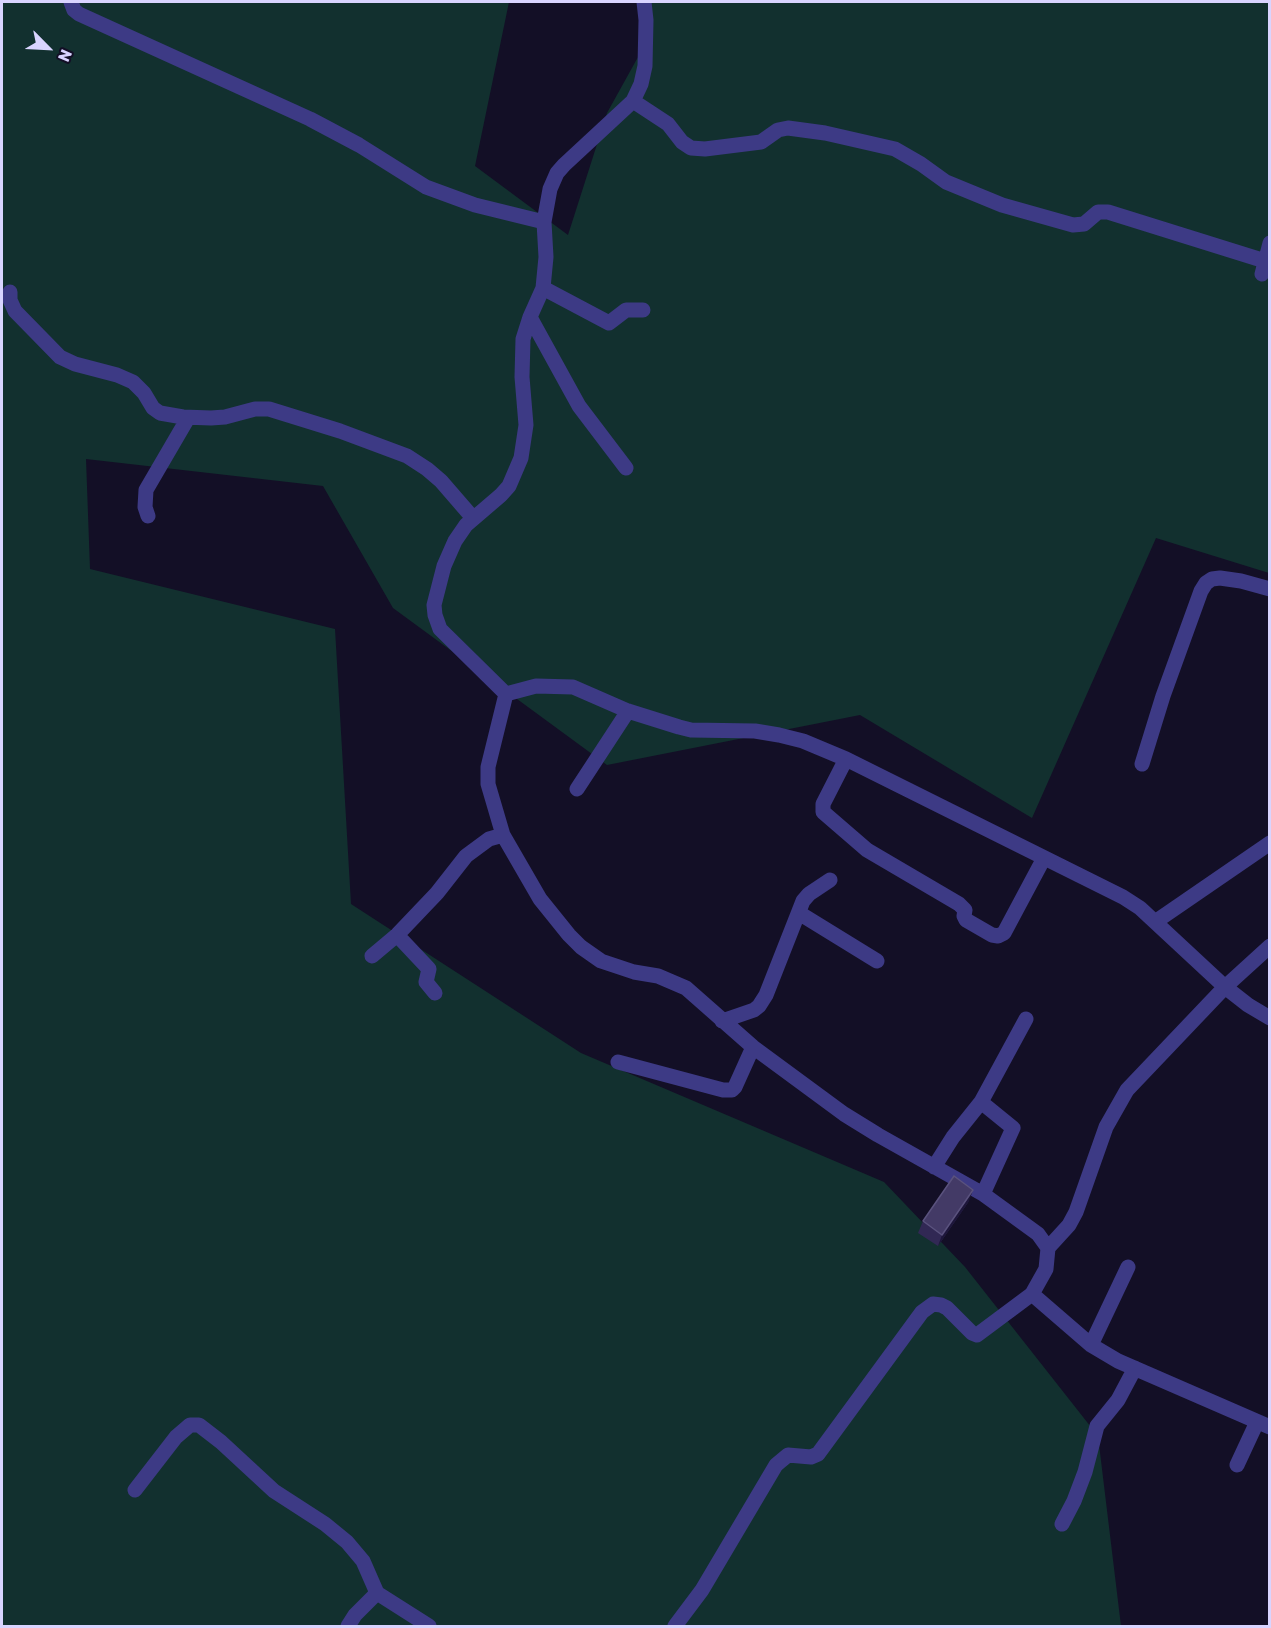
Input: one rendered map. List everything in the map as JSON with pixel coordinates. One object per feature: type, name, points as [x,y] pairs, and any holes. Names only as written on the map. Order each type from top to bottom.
[{"type":"street","points":[[70,2],[79,14],[310,119],[359,145],[426,187],[475,205],[544,222]]},
{"type":"street","points":[[506,694],[447,638],[440,629],[435,615],[435,605],[450,552],[460,531],[509,486],[521,458],[526,425],[522,377],[523,339],[543,288],[546,256],[544,222],[550,189],[557,173],[633,101],[645,66],[644,2]]},
{"type":"street","points":[[633,101],[668,124],[682,142],[691,148],[705,149],[761,142],[778,130],[788,128],[825,133],[895,149],[946,182],[1002,205],[1073,225],[1084,224],[1098,212],[1104,211],[1264,267],[1269,243]]},
{"type":"street","points":[[543,288],[609,323],[627,310],[643,310]]},
{"type":"street","points":[[10,292],[10,300],[15,311],[60,357],[75,364],[117,375],[139,387],[153,408],[160,412],[188,418],[225,417],[255,409],[269,409],[340,430],[407,456],[427,469],[441,480],[473,518]]},
{"type":"street","points":[[530,317],[579,406],[626,468]]},
{"type":"street","points":[[148,516],[144,507],[146,490],[188,418]]},
{"type":"street","points":[[1142,764],[1163,696],[1201,591],[1206,583],[1220,578],[1269,589]]},
{"type":"street","points":[[506,694],[536,686],[573,687],[628,711],[691,730],[755,731],[779,735],[802,741],[846,759],[1123,897],[1140,908],[1225,987],[1269,1018]]},
{"type":"street","points":[[506,694],[487,774],[503,835],[548,912],[581,947],[601,961],[672,981],[686,988],[753,1047],[857,1123],[1007,1209],[1038,1234],[1048,1248]]},
{"type":"street","points":[[577,789],[628,711]]},
{"type":"street","points":[[846,759],[823,804],[823,812],[867,850],[959,904],[965,910],[966,920],[992,934],[998,936],[1004,933],[1044,858]]},
{"type":"street","points":[[372,956],[397,935],[437,893],[466,856],[489,839],[503,835]]},
{"type":"street","points":[[1155,922],[1269,843]]},
{"type":"street","points":[[722,1021],[754,1010],[759,1006],[766,995],[808,894],[830,880]]},
{"type":"street","points":[[799,913],[876,961]]},
{"type":"street","points":[[397,935],[429,969],[426,982],[435,993]]},
{"type":"street","points":[[675,1626],[702,1590],[776,1465],[788,1455],[811,1457],[818,1454],[922,1312],[933,1304],[941,1305],[977,1335],[1032,1294],[1046,1269],[1048,1248],[1069,1225],[1076,1212],[1106,1127],[1127,1090],[1225,987],[1269,946]]},
{"type":"street","points":[[934,1167],[953,1137],[981,1102],[1026,1019]]},
{"type":"street","points":[[618,1062],[732,1090],[753,1047]]},
{"type":"street","points":[[981,1102],[1013,1128],[983,1194]]},
{"type":"street","points":[[1091,1345],[1128,1267]]},
{"type":"street","points":[[1032,1294],[1091,1345],[1135,1368],[1263,1424],[1237,1465]]},
{"type":"street","points":[[1062,1524],[1085,1472],[1097,1425],[1118,1400],[1135,1368]]},
{"type":"street","points":[[135,1490],[176,1437],[190,1425],[194,1423],[199,1425],[274,1491],[325,1524],[347,1542],[363,1561],[377,1593],[429,1626]]},
{"type":"street","points":[[348,1626],[377,1593]]},
{"type":"green space","points":[[2,2],[509,2],[475,166],[568,235],[607,113],[648,39],[647,2],[1269,2],[1269,573],[1156,538],[1032,818],[860,715],[607,765],[393,608],[323,486],[86,459],[90,569],[335,629],[351,904],[581,1053],[884,1182],[965,1267],[1098,1436],[1121,1626],[2,1626]]},
{"type":"building","points":[[954,1176],[973,1190],[942,1235],[923,1221]]}]
